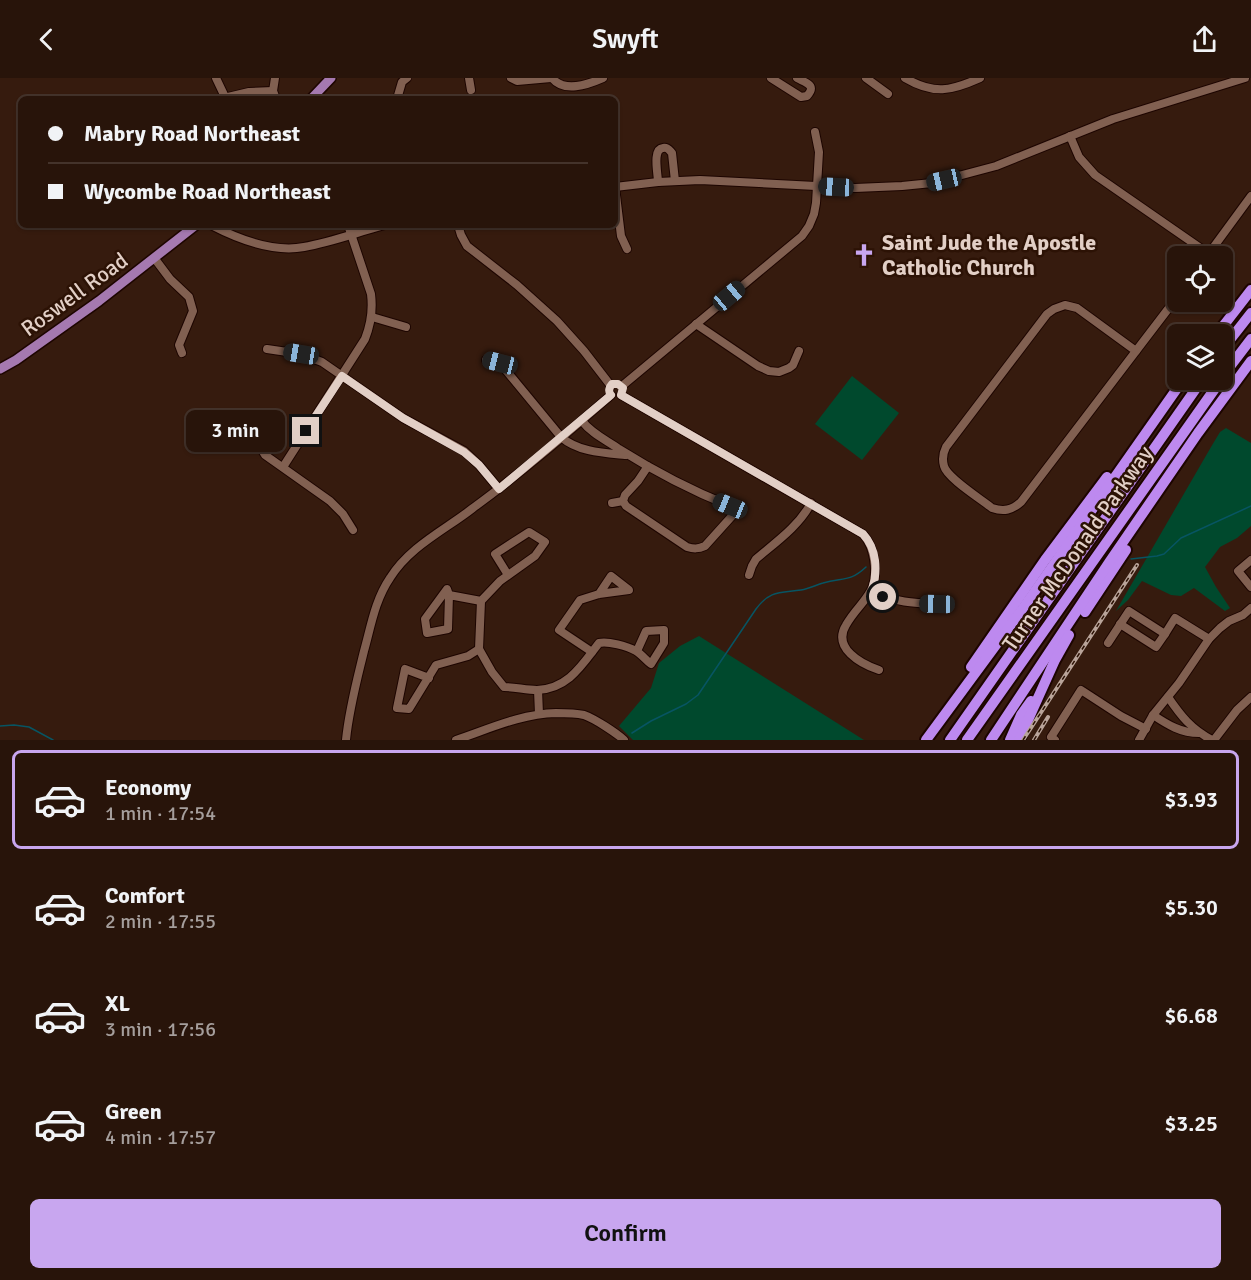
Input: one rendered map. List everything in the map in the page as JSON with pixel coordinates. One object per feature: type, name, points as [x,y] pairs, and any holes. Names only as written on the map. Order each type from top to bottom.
[{"type":"highway","points":[[1225,324],[1251,290]]},
{"type":"highway","points":[[1233,336],[1251,313]]},
{"type":"highway","name":"Turner McDonald Parkway","points":[[1233,363],[1251,339]]},
{"type":"highway","points":[[991,740],[1092,587],[1251,361]]},
{"type":"highway","points":[[926,740],[1021,612],[1176,390]]},
{"type":"highway","name":"Turner McDonald Parkway","points":[[950,740],[1195,390]]},
{"type":"highway","name":"Turner McDonald Parkway","points":[[967,740],[1214,390]]},
{"type":"highway","points":[[917,740],[1052,550],[1162,409]]},
{"type":"highway","points":[[1019,740],[1065,640],[1171,479],[1176,466]]},
{"type":"highway","points":[[1010,740],[1021,715],[1055,660]]},
{"type":"main road","points":[[314,96],[331,78]]},
{"type":"main road","name":"Roswell Road","points":[[0,369],[69,323],[192,228]]},
{"type":"street","points":[[216,78],[225,96]]},
{"type":"street","points":[[232,96],[249,92],[274,95],[275,78]]},
{"type":"street","points":[[398,96],[402,82],[407,78]]},
{"type":"street","points":[[469,78],[471,90]]},
{"type":"street","points":[[511,78],[517,81],[551,78],[556,83],[568,87],[603,78]]},
{"type":"street","points":[[770,78],[801,97],[807,96],[811,87],[797,78]]},
{"type":"street","points":[[866,78],[888,94]]},
{"type":"street","points":[[905,78],[935,90],[954,88],[964,81],[980,78]]},
{"type":"street","points":[[618,187],[658,182],[724,180],[873,188],[932,183],[996,166],[1113,119],[1245,78]]},
{"type":"street","points":[[611,395],[618,398],[622,391],[696,324],[802,236],[814,214],[819,152],[815,132]]},
{"type":"street","points":[[1070,136],[1079,157],[1095,175],[1195,246]]},
{"type":"street","points":[[658,182],[656,154],[663,148],[669,149],[672,153],[675,181]]},
{"type":"street","points":[[1215,246],[1251,196]]},
{"type":"street","points":[[618,212],[621,236],[627,249]]},
{"type":"street","points":[[218,228],[270,247],[304,247],[375,228]]},
{"type":"street","points":[[283,467],[365,339],[372,318],[371,294],[349,228]]},
{"type":"street","points":[[459,228],[467,246],[517,285],[556,321],[584,351],[611,386]]},
{"type":"street","points":[[155,259],[170,279],[189,297],[193,310],[180,345],[182,353]]},
{"type":"street","points":[[1136,351],[1077,308],[1065,305],[1054,309],[1047,314],[946,447],[943,459],[946,472],[992,508],[1004,510],[1015,507],[1021,502],[1167,310]]},
{"type":"street","points":[[372,318],[406,327]]},
{"type":"street","points":[[696,324],[769,371],[779,372],[789,368],[793,365],[799,351]]},
{"type":"street","points":[[267,349],[311,357],[322,362],[403,418],[464,452],[479,465],[499,489]]},
{"type":"street","points":[[486,360],[500,363],[567,442],[585,449],[627,455]]},
{"type":"street","points":[[611,395],[609,392],[611,386],[616,383],[622,391],[858,530],[867,539],[873,550],[875,580],[872,590],[846,624],[843,632],[843,645],[848,652],[868,666],[879,670]]},
{"type":"street","points":[[346,740],[352,702],[374,613],[390,577],[403,560],[499,489],[611,395]]},
{"type":"street","points":[[582,421],[592,431],[627,455],[686,488],[730,506],[733,510],[732,516],[705,546],[693,553],[626,506],[623,501]]},
{"type":"street","points":[[259,445],[265,455],[330,501],[343,514],[353,530]]},
{"type":"street","points":[[623,501],[625,495],[648,466]]},
{"type":"street","points":[[612,503],[623,501]]},
{"type":"street","points":[[749,575],[756,559],[798,522],[811,503]]},
{"type":"street","points":[[508,575],[495,554],[529,532],[545,542],[535,556],[500,581],[482,601],[479,650],[504,687],[538,690],[554,687],[581,668],[599,643],[603,642],[636,651],[651,664],[664,643],[664,630],[646,631],[636,651]]},
{"type":"street","points":[[1251,560],[1238,571],[1251,587]]},
{"type":"street","points":[[447,589],[449,595],[448,629],[427,633],[425,619],[447,589]]},
{"type":"street","points":[[872,590],[898,602],[950,604]]},
{"type":"street","points":[[592,652],[559,630],[580,600],[599,594]]},
{"type":"street","points":[[449,595],[482,601]]},
{"type":"street","points":[[1139,740],[1153,715],[1209,639],[1220,627],[1251,608]]},
{"type":"street","points":[[1108,643],[1129,611],[1165,634]]},
{"type":"street","points":[[1120,624],[1156,647],[1175,618],[1209,639]]},
{"type":"street","points":[[429,678],[405,669],[397,708],[409,709],[429,678],[436,666],[479,650]]},
{"type":"street","points":[[538,690],[539,714]]},
{"type":"street","points":[[1055,740],[1051,737],[1081,690],[1146,729]]},
{"type":"street","points":[[1168,697],[1188,723],[1199,733],[1213,740],[1237,710],[1251,697]]},
{"type":"street","points":[[456,740],[500,723],[539,714],[566,713],[584,715],[624,740]]},
{"type":"street","points":[[1153,715],[1184,732],[1199,733]]},
{"type":"street","points":[[1172,726],[1180,715]]},
{"type":"street","points":[[1184,732],[1188,723]]},
{"type":"green space","points":[[852,376],[899,413],[862,460],[815,424]]},
{"type":"green space","points":[[1226,428],[1251,443],[1251,526],[1237,538],[1220,547],[1205,567],[1230,608],[1225,611],[1194,588],[1181,596],[1171,595],[1142,581],[1128,600],[1116,611],[1220,432]]},
{"type":"green space","points":[[699,636],[864,740],[633,740],[619,726],[651,688],[659,663],[680,646]]},
{"type":"waterway","points":[[1131,559],[1164,554],[1181,538],[1251,506]]},
{"type":"waterway","points":[[632,733],[686,704],[698,695],[756,609],[766,598],[850,578],[866,567]]},
{"type":"waterway","points":[[0,726],[29,727],[53,740]]},
{"type":"railway","points":[[1023,740],[1137,565]]},
{"type":"railway","points":[[1034,740],[1048,717]]},
{"type":"place","name":"Saint Jude the Apostle Catholic Church","points":[[864,255]]},
{"type":"route","points":[[306,431],[342,376],[403,418],[464,452],[479,465],[499,489],[611,395],[609,392],[612,384],[618,384],[623,388],[621,395],[863,534],[873,550],[876,569],[872,590],[883,597]]}]
